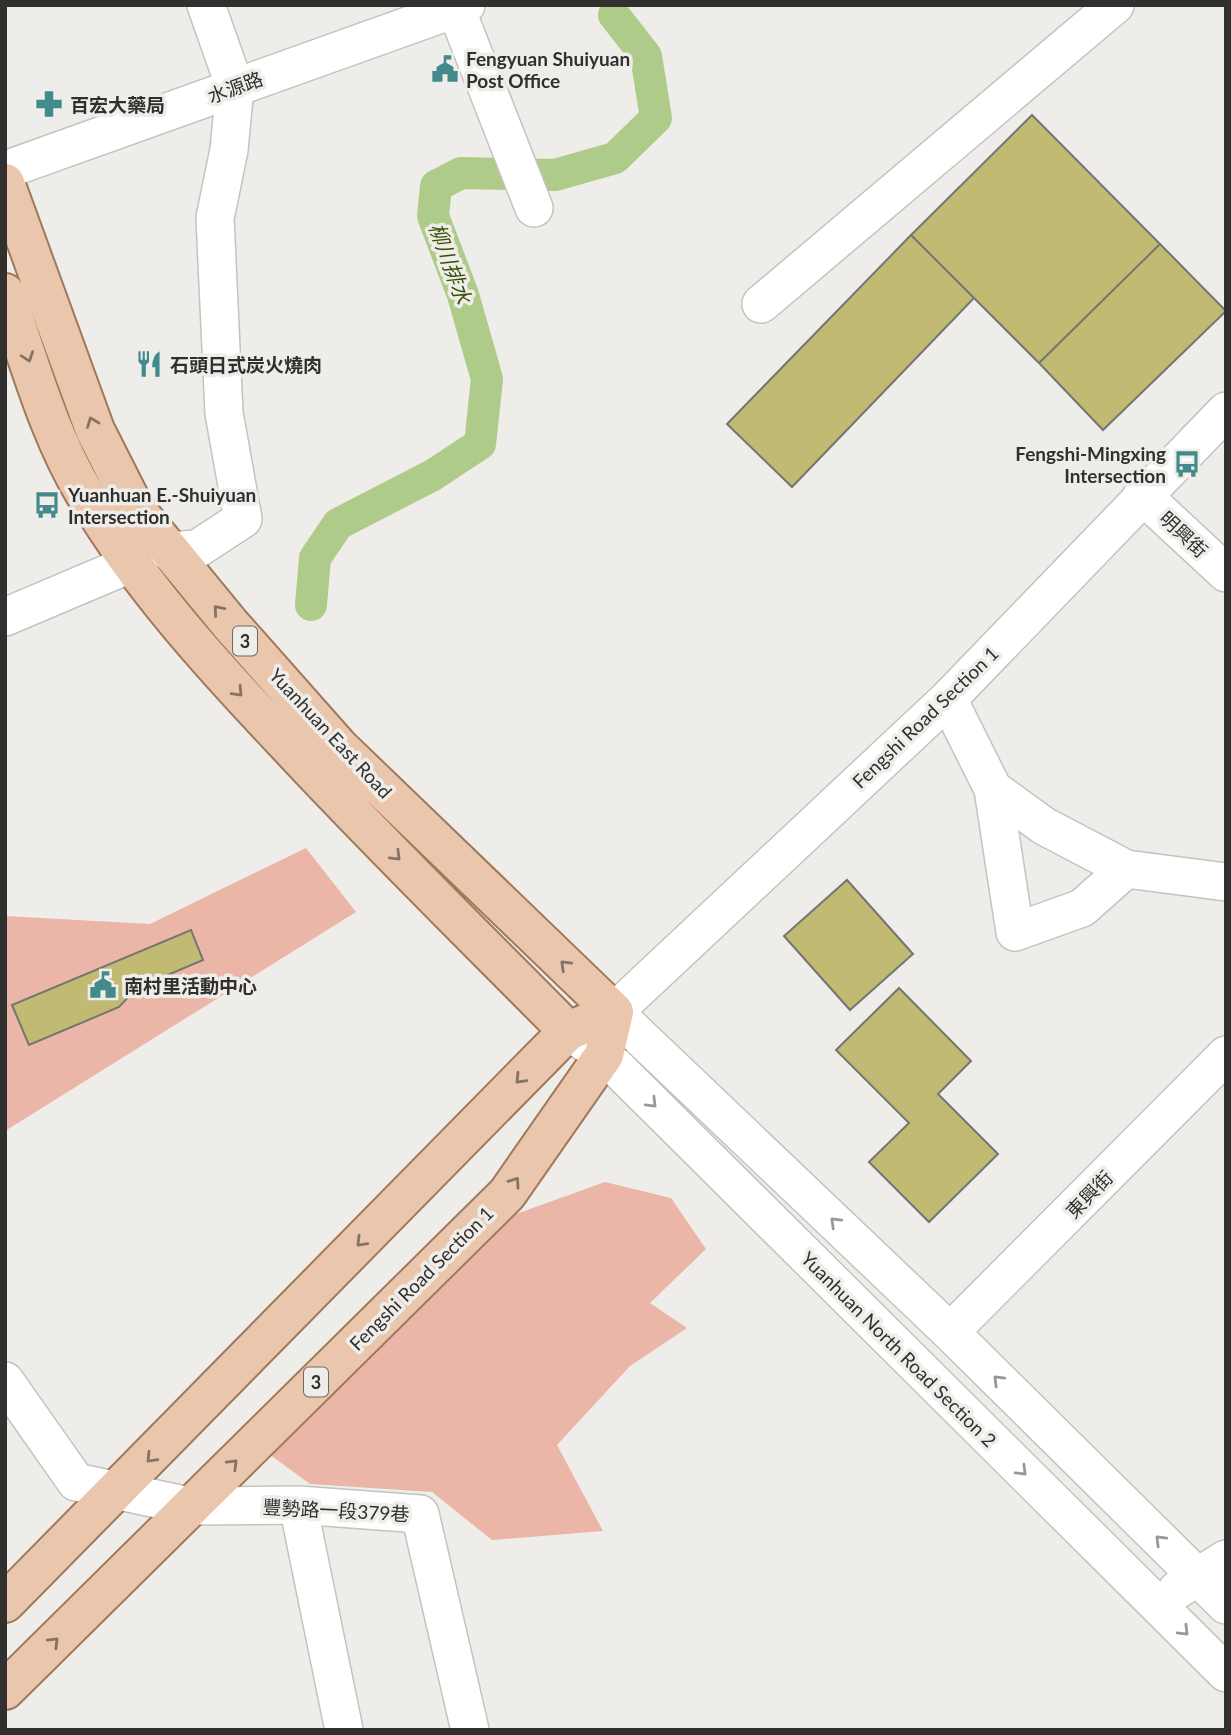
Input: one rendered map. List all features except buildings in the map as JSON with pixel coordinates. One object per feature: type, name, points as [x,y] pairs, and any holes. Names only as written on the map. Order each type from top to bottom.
[{"type":"main road","name":"Yuanhuan East Road","points":[[5,183],[95,430],[134,507],[168,551],[340,747],[614,1012]]},
{"type":"main road","name":"Yuanhuan East Road","points":[[5,293],[51,424],[84,492],[130,564],[224,678],[568,1031]]},
{"type":"main road","name":"Fengshi Road Section 1","points":[[5,1603],[568,1031],[614,1012]]},
{"type":"main road","name":"Fengshi Road Section 1","points":[[5,1690],[507,1194],[604,1055],[614,1012]]},
{"type":"street","points":[[168,551],[197,549],[243,519],[224,413],[215,218],[229,150],[235,87],[205,5]]},
{"type":"street","points":[[761,304],[1115,5]]},
{"type":"street","points":[[461,7],[534,208]]},
{"type":"street","name":"水源路","points":[[5,170],[235,87],[411,14],[461,7]]},
{"type":"street","name":"Fengshi Road Section 1","points":[[614,1012],[948,699],[1226,411]]},
{"type":"street","name":"明興街","points":[[1142,495],[1226,573]]},
{"type":"street","points":[[5,617],[130,564]]},
{"type":"street","points":[[948,699],[993,789],[1015,932],[1082,908],[1126,869]]},
{"type":"street","points":[[993,789],[1044,825],[1126,869],[1226,882]]},
{"type":"street","points":[[614,1012],[950,1332],[1212,1568],[1226,1605]]},
{"type":"street","name":"Yuanhuan North Road Section 2","points":[[568,1031],[604,1055],[1226,1673]]},
{"type":"street","name":"東興街","points":[[950,1332],[1226,1055]]},
{"type":"street","name":"豐勢路一段379巷","points":[[5,1381],[76,1482],[190,1506],[298,1506],[420,1514],[470,1730]]},
{"type":"street","points":[[298,1506],[344,1730]]},
{"type":"street","points":[[1156,1603],[1212,1568]]},
{"type":"shaded area","points":[[306,848],[356,912],[5,1131],[5,916],[150,924]]},
{"type":"shaded area","points":[[605,1182],[671,1198],[706,1249],[650,1303],[687,1328],[630,1366],[557,1445],[603,1531],[492,1540],[432,1492],[310,1484],[269,1454],[399,1320],[516,1214]]},
{"type":"waterway","name":"柳川排水","points":[[311,605],[315,558],[338,524],[433,475],[480,444],[487,379],[463,295],[433,216],[436,186],[461,173],[555,175],[615,158],[656,118],[646,56],[614,15]]},
{"type":"place","name":"Fengyuan Shuiyuan Post Office","points":[[445,69]]},
{"type":"place","name":"百宏大藥局","points":[[49,104]]},
{"type":"place","name":"石頭日式炭火燒肉","points":[[149,364]]},
{"type":"place","name":"Fengshi-Mingxing Intersection","points":[[1187,464]]},
{"type":"place","name":"Yuanhuan E.-Shuiyuan Intersection","points":[[47,505]]},
{"type":"place","name":"南村里活動中心","points":[[103,985]]}]
